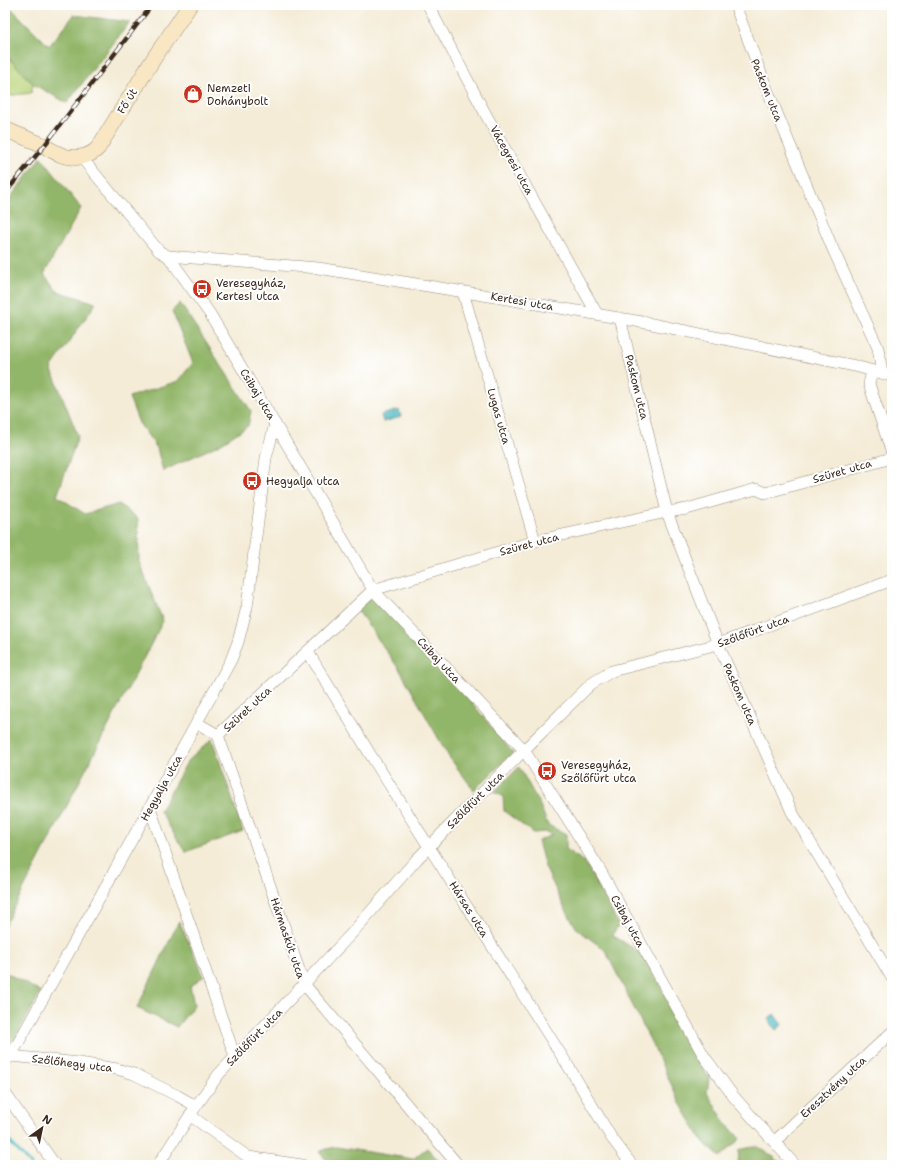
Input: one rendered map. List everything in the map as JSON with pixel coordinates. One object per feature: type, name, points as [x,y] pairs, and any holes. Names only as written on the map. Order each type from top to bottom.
[{"type":"main road","name":"Fő út","points":[[81,157],[91,154],[98,148],[154,58],[190,5]]},
{"type":"main road","points":[[5,129],[44,146],[58,154],[81,157]]},
{"type":"street","name":"Vácegresi utca","points":[[428,5],[485,113],[597,314]]},
{"type":"street","name":"Paskom utca","points":[[734,5],[832,247],[878,348],[882,373]]},
{"type":"street","name":"Csibaj utca","points":[[81,157],[159,250],[168,256],[210,314],[373,590],[524,750],[600,870],[704,1056],[734,1097],[795,1165]]},
{"type":"street","name":"Kertesi utca","points":[[168,256],[318,268],[620,318],[847,364],[882,373]]},
{"type":"street","name":"Lugas utca","points":[[463,292],[535,541]]},
{"type":"street","name":"Paskom utca","points":[[620,318],[667,512],[718,644],[792,812],[892,978]]},
{"type":"street","points":[[882,373],[869,384],[892,453]]},
{"type":"street","name":"Hegyalja utca","points":[[8,1059],[150,808],[231,660],[238,642],[247,606],[266,458],[275,424]]},
{"type":"street","name":"Szüret utca","points":[[218,736],[373,590],[535,541],[687,509],[756,489],[765,493],[892,458]]},
{"type":"street","name":"Szőlőfürt utca","points":[[158,1165],[219,1074],[352,933],[429,846],[590,684],[612,671],[718,644],[892,580]]},
{"type":"street","name":"Hársas utca","points":[[308,652],[370,754],[572,1072],[611,1138],[632,1165]]},
{"type":"street","points":[[197,723],[218,736]]},
{"type":"street","name":"Hármaskút utca","points":[[218,736],[304,984],[458,1165]]},
{"type":"street","points":[[150,808],[235,1057]]},
{"type":"street","name":"Eresztvény utca","points":[[774,1142],[892,1032]]},
{"type":"street","name":"Szőlőhegy utca","points":[[8,1059],[79,1063],[117,1069],[134,1074],[178,1096],[193,1111],[248,1157],[302,1165]]},
{"type":"street","points":[[5,1093],[55,1165]]},
{"type":"green space","points":[[5,5],[8,5],[49,46],[74,15],[130,22],[67,103],[33,84],[5,54]]},
{"type":"green space","points":[[5,54],[33,84],[31,93],[5,96]]},
{"type":"green space","points":[[41,157],[81,208],[44,274],[57,291],[96,303],[51,368],[78,436],[57,496],[85,514],[119,504],[138,519],[139,562],[163,621],[5,925],[5,205]]},
{"type":"green space","points":[[180,303],[251,411],[248,426],[220,444],[163,471],[157,448],[139,423],[129,397],[178,381],[193,363],[172,311]]},
{"type":"green space","points":[[373,598],[462,691],[513,753],[474,790],[449,757],[401,672],[357,609],[364,600]]},
{"type":"green space","points":[[212,739],[243,831],[185,852],[160,811],[187,762]]},
{"type":"green space","points":[[519,767],[539,803],[548,825],[566,834],[566,850],[585,862],[619,925],[612,935],[641,953],[660,984],[682,1038],[709,1078],[707,1093],[725,1122],[740,1139],[720,1157],[703,1142],[680,1103],[605,950],[577,929],[564,907],[545,867],[538,841],[552,835],[546,832],[533,833],[504,811],[503,796],[494,792]]},
{"type":"green space","points":[[179,921],[204,976],[190,986],[194,1005],[177,1027],[137,1008]]},
{"type":"green space","points":[[5,972],[41,992],[5,1056]]},
{"type":"green space","points":[[757,1146],[775,1158],[782,1165],[738,1165],[739,1150]]},
{"type":"green space","points":[[336,1147],[413,1159],[427,1148],[443,1165],[356,1165],[339,1161],[328,1162],[319,1152]]},
{"type":"water","points":[[399,410],[401,417],[383,422],[381,415]]},
{"type":"water","points":[[774,1014],[782,1025],[776,1030],[768,1019]]},
{"type":"waterway","points":[[5,1134],[10,1142],[31,1165]]},
{"type":"railway","points":[[5,193],[44,146],[152,5]]},
{"type":"place","name":"Nemzeti Dohánybolt","points":[[193,94]]},
{"type":"place","name":"Veresegyház, Kertesi utca","points":[[202,289]]},
{"type":"place","name":"Hegyalja utca","points":[[252,481]]},
{"type":"place","name":"Veresegyház, Szőlőfürt utca","points":[[547,771]]}]
